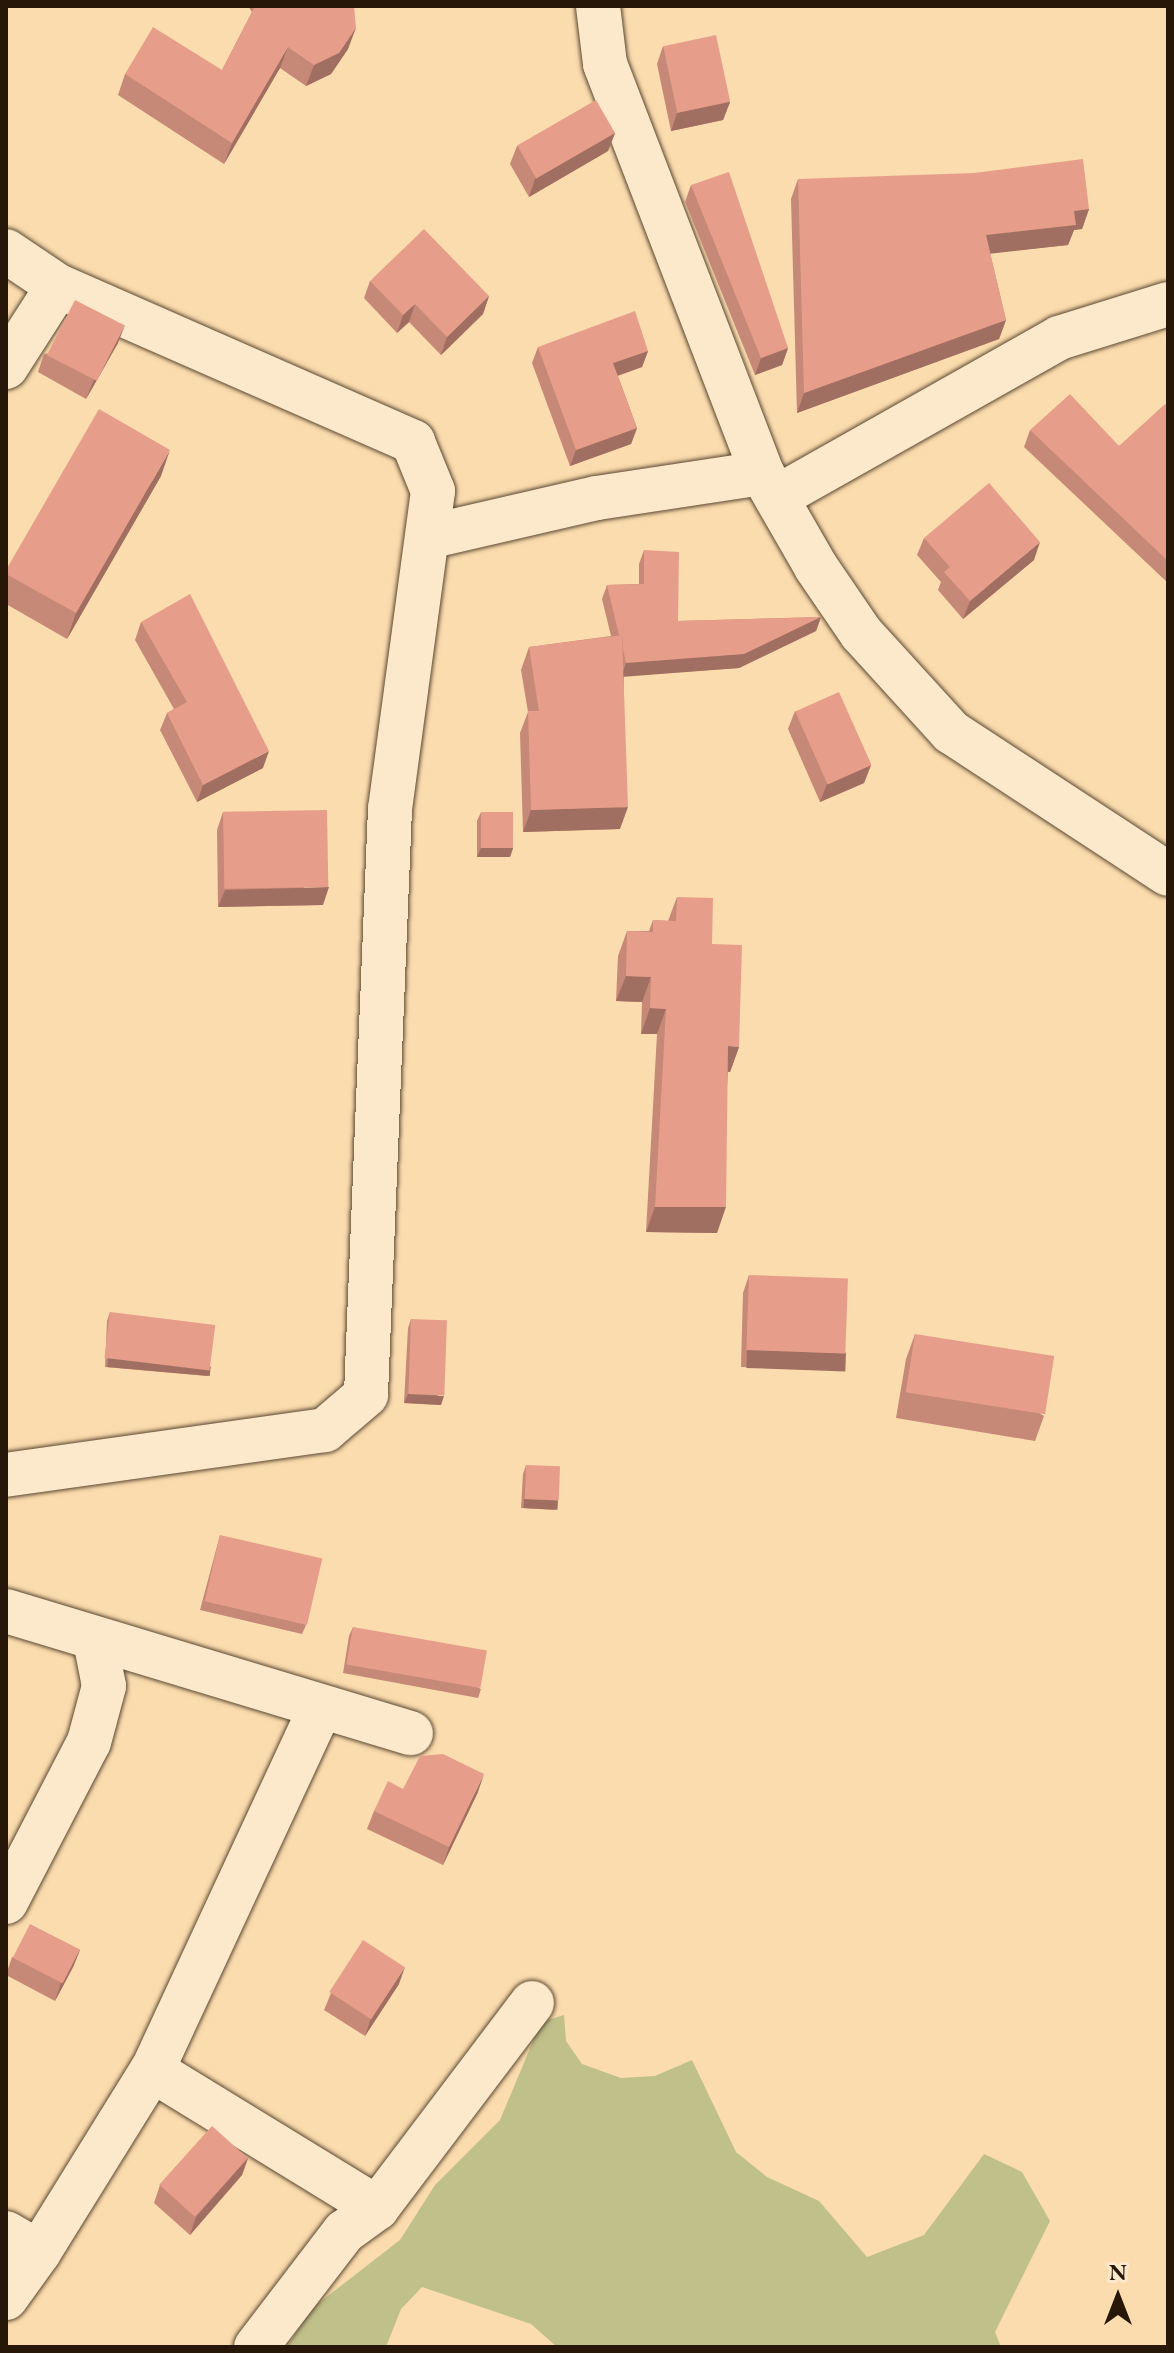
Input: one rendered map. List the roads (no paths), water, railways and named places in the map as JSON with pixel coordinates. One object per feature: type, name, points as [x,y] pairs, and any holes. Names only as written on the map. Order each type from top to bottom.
[{"type":"street","points":[[598,6],[605,64],[770,485],[861,633],[951,732],[1168,874]]},
{"type":"street","points":[[6,251],[58,286],[413,442],[433,491],[432,536],[390,809],[366,1395],[325,1430],[6,1475]]},
{"type":"street","points":[[6,367],[58,286]]},
{"type":"street","points":[[432,536],[597,498],[770,485],[1059,338],[1168,304]]},
{"type":"street","points":[[6,1611],[319,1711],[411,1733]]},
{"type":"street","points":[[6,1902],[89,1742],[104,1686],[95,1640]]},
{"type":"street","points":[[6,2298],[23,2242],[152,2070],[319,1711]]},
{"type":"street","points":[[256,2347],[344,2232],[377,2208],[532,2003]]},
{"type":"street","points":[[152,2070],[377,2208]]}]
